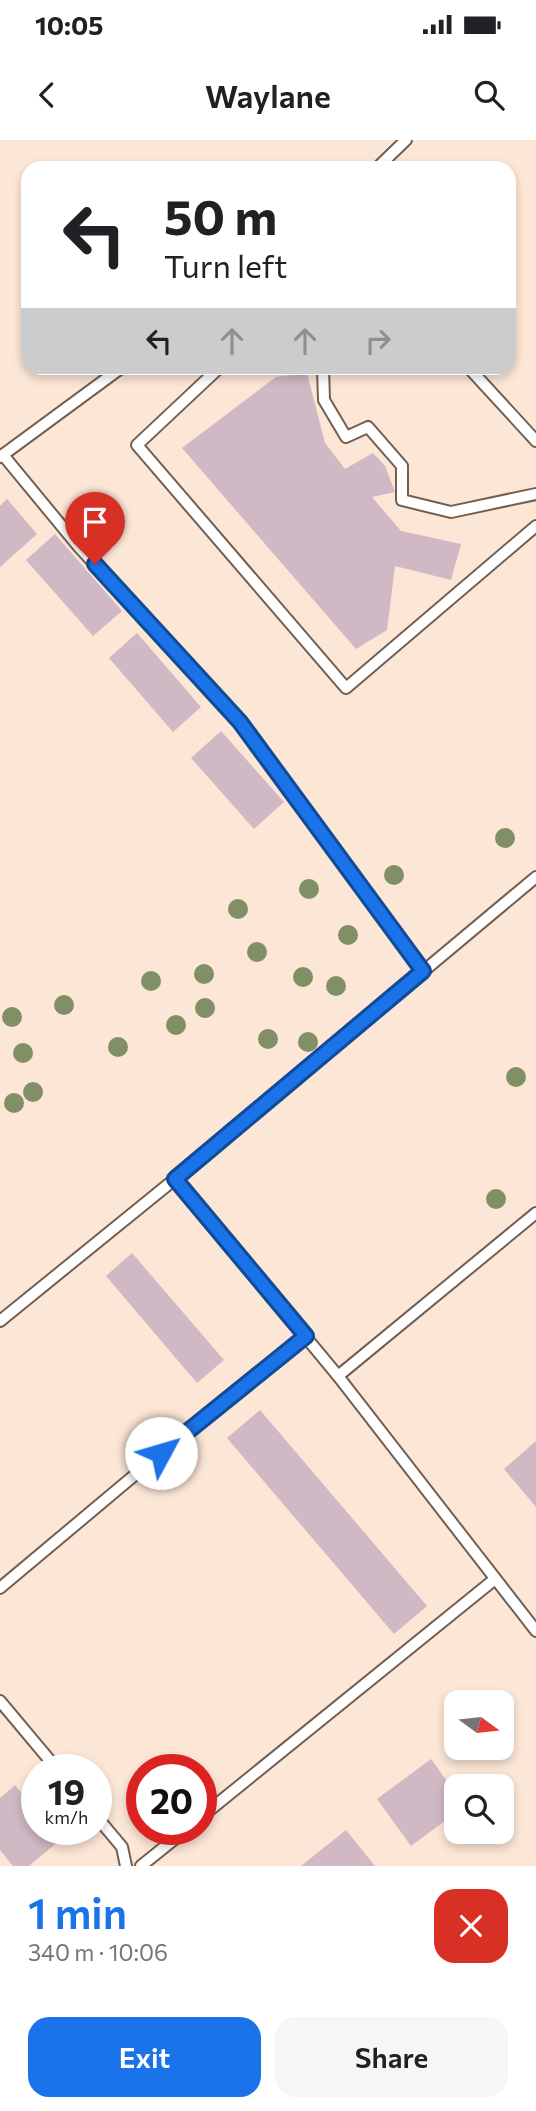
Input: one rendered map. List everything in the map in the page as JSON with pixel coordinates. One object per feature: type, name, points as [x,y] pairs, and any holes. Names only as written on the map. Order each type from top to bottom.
[{"type":"lane","points":[[384,161],[406,140]]},
{"type":"lane","points":[[112,375],[2,456],[79,547],[240,722],[423,971]]},
{"type":"lane","points":[[211,375],[137,444],[346,688],[536,526]]},
{"type":"lane","points":[[323,375],[324,400],[346,437],[368,427],[402,466],[402,500],[451,512],[536,495]]},
{"type":"lane","points":[[475,375],[536,441]]},
{"type":"lane","points":[[0,1321],[175,1179],[536,877]]},
{"type":"lane","points":[[175,1179],[306,1336],[495,1579],[532,1617],[536,1630]]},
{"type":"lane","points":[[338,1376],[536,1213]]},
{"type":"lane","points":[[0,1588],[306,1336]]},
{"type":"lane","points":[[217,1804],[495,1579]]},
{"type":"lane","points":[[0,1701],[44,1754]]},
{"type":"lane","points":[[112,1835],[122,1847],[126,1866]]},
{"type":"lane","points":[[141,1866],[167,1845]]},
{"type":"building","points":[[308,375],[325,443],[345,469],[373,453],[385,466],[395,492],[372,497],[401,531],[461,544],[451,580],[395,566],[387,630],[356,649],[182,448],[276,377]]},
{"type":"building","points":[[7,499],[37,534],[0,567],[0,506]]},
{"type":"building","points":[[55,534],[122,611],[93,636],[26,560]]},
{"type":"building","points":[[137,633],[201,707],[173,732],[109,658]]},
{"type":"building","points":[[221,731],[284,802],[254,829],[191,758]]},
{"type":"building","points":[[132,1253],[224,1360],[197,1383],[106,1276]]},
{"type":"building","points":[[260,1410],[427,1606],[394,1634],[227,1438]]},
{"type":"building","points":[[536,1441],[536,1507],[504,1469]]},
{"type":"building","points":[[431,1759],[444,1777],[444,1822],[411,1846],[377,1799]]},
{"type":"building","points":[[15,1785],[21,1792],[21,1845],[54,1845],[29,1866],[13,1866],[0,1850],[0,1798]]},
{"type":"building","points":[[346,1830],[375,1866],[301,1866]]},
{"type":"route","points":[[95,564],[240,722],[423,971],[175,1179],[306,1336],[161,1453]]}]
